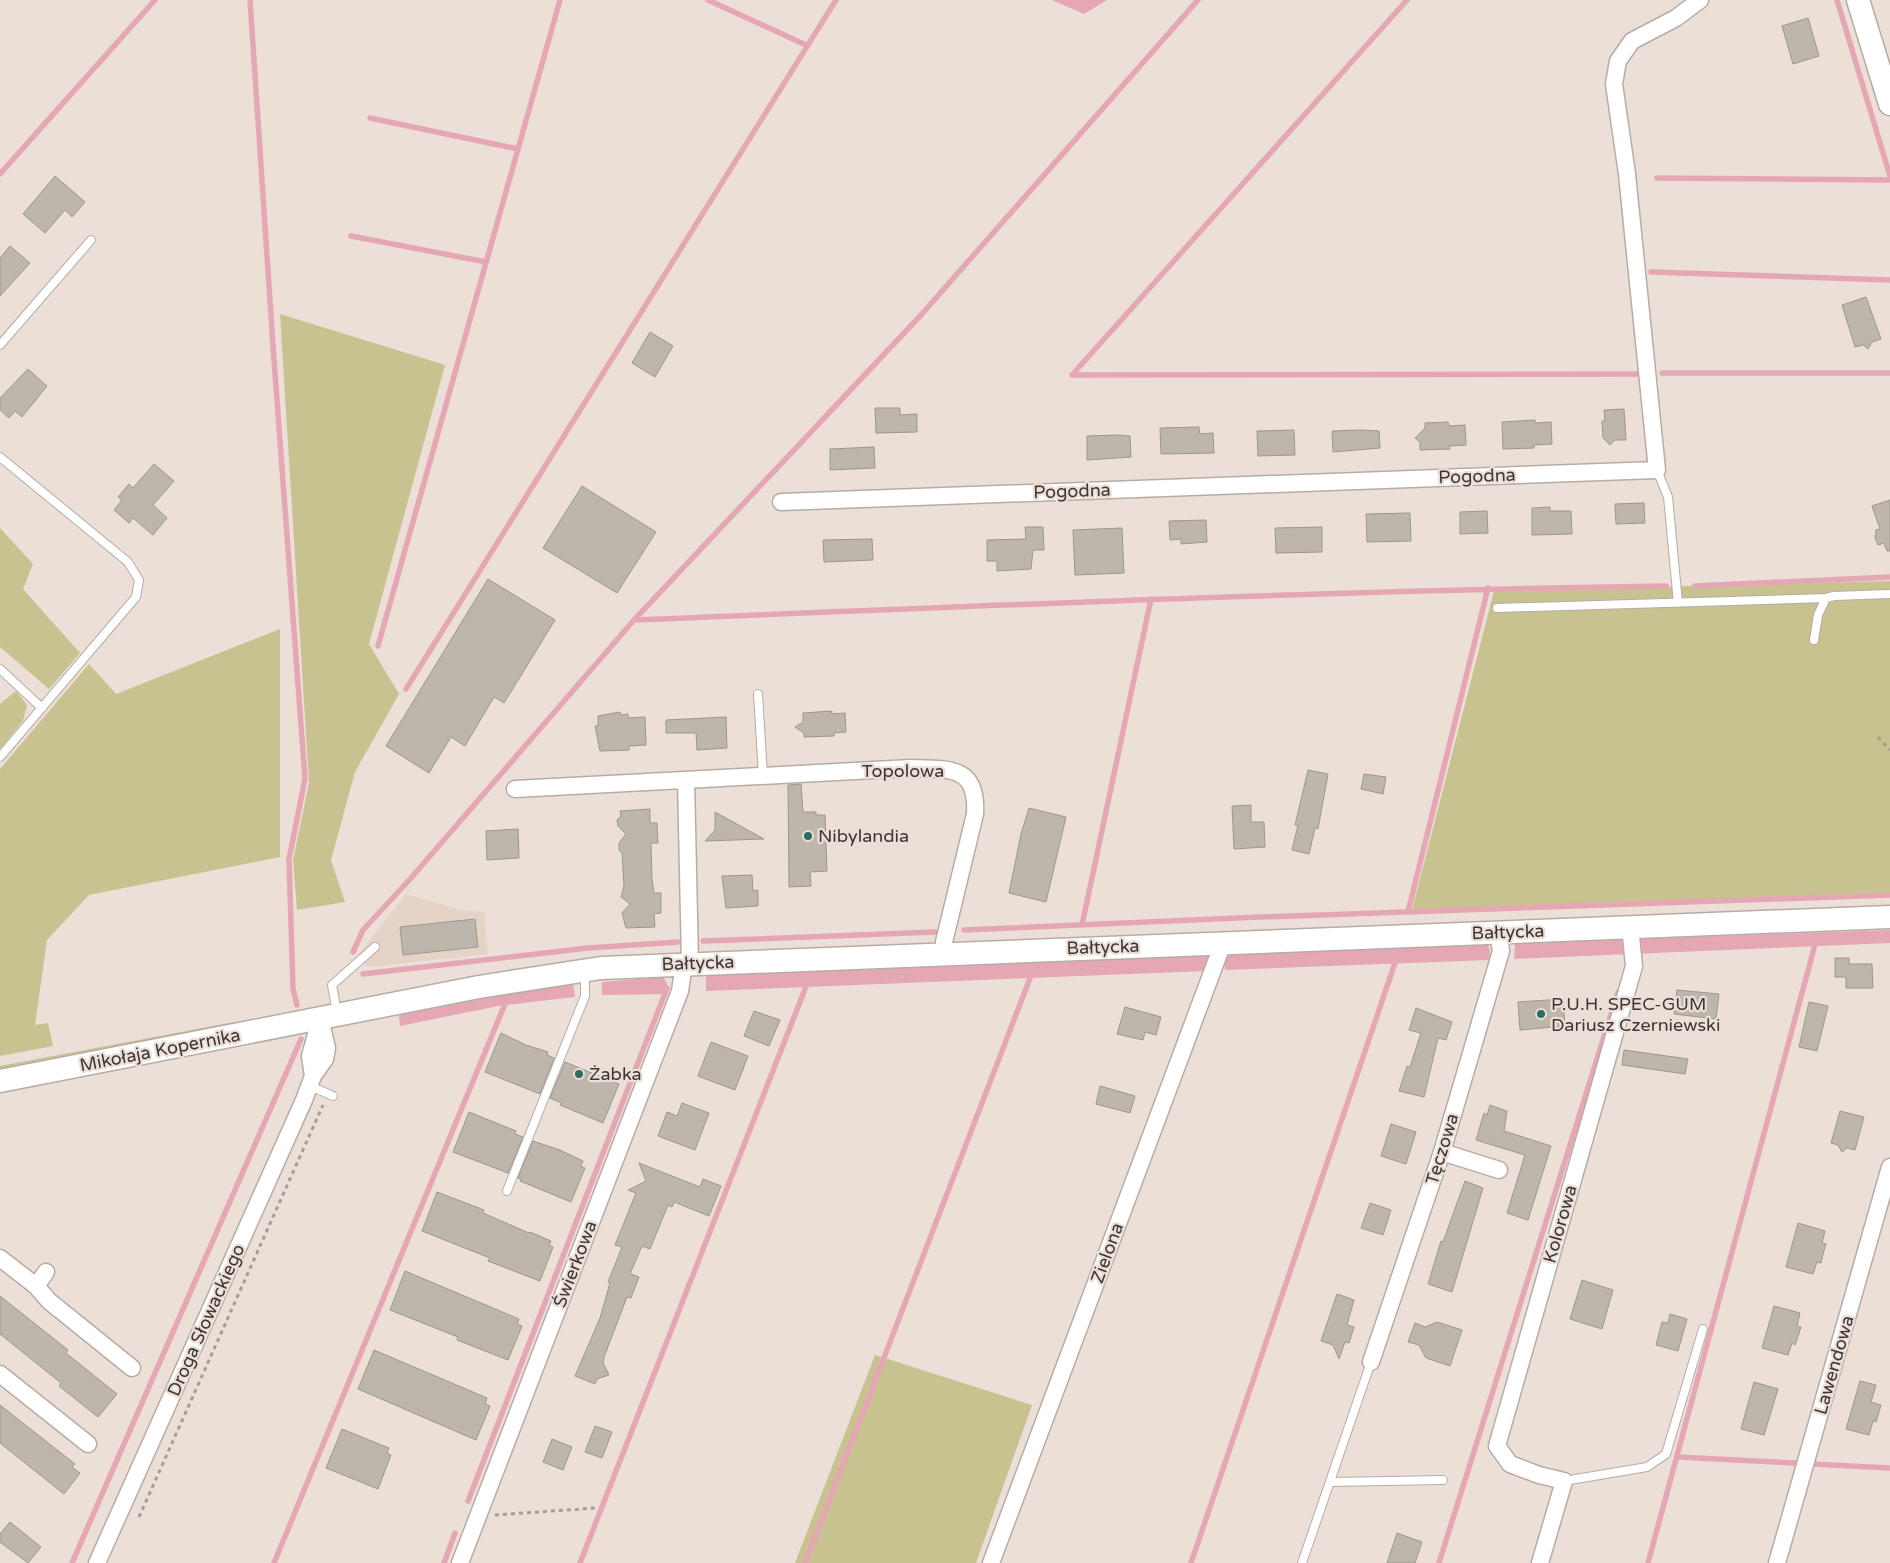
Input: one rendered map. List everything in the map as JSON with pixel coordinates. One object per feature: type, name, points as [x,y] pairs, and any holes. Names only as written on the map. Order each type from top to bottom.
[{"type":"main road","points":[[1858,0],[1890,104]]},
{"type":"main road","name":"Bałtycka","points":[[329,1017],[488,986],[585,970],[944,953],[1498,932],[1631,932],[1890,917]]},
{"type":"main road","name":"Mikołaja Kopernika","points":[[0,1082],[329,1017]]},
{"type":"street","points":[[1657,470],[1627,174],[1614,84],[1618,61],[1632,41],[1676,18],[1700,0]]},
{"type":"street","name":"Pogodna","points":[[781,502],[1657,470]]},
{"type":"street","name":"Topolowa","points":[[514,789],[938,768],[958,772],[969,781],[976,796],[975,814],[944,942],[944,953]]},
{"type":"street","points":[[686,780],[687,964]]},
{"type":"street","name":"Tęczowa","points":[[1371,1362],[1442,1152],[1501,950],[1498,932]]},
{"type":"street","name":"Kolorowa","points":[[1564,1481],[1539,1475],[1510,1464],[1497,1446],[1634,966],[1635,957],[1631,932]]},
{"type":"street","name":"Zielona","points":[[991,1563],[1223,942]]},
{"type":"street","name":"Świerkowa","points":[[460,1563],[680,991],[687,964]]},
{"type":"street","name":"Droga Słowackiego","points":[[97,1563],[311,1081],[310,1056],[329,1017]]},
{"type":"street","points":[[1442,1152],[1499,1170]]},
{"type":"street","name":"Lawendowa","points":[[1777,1563],[1890,1167]]},
{"type":"street","points":[[0,1258],[36,1286],[49,1301],[132,1368]]},
{"type":"street","points":[[36,1286],[46,1272]]},
{"type":"street","points":[[0,1374],[88,1444]]},
{"type":"street","points":[[1540,1563],[1564,1481]]},
{"type":"lane","points":[[0,346],[91,240]]},
{"type":"lane","points":[[0,457],[128,562],[138,580],[136,597],[0,757]]},
{"type":"lane","points":[[1657,470],[1668,497],[1678,603]]},
{"type":"lane","points":[[1497,608],[1826,598],[1890,594]]},
{"type":"lane","points":[[1814,640],[1818,615],[1826,598]]},
{"type":"lane","points":[[0,669],[42,708]]},
{"type":"lane","points":[[758,694],[762,776]]},
{"type":"lane","points":[[329,1017],[332,985],[375,947]]},
{"type":"lane","points":[[507,1191],[585,996],[585,970]]},
{"type":"lane","points":[[311,1081],[330,1095]]},
{"type":"lane","name":"Kolorowa","points":[[1564,1481],[1647,1467],[1666,1454],[1703,1328]]},
{"type":"lane","points":[[1302,1563],[1371,1362]]},
{"type":"lane","points":[[1330,1482],[1442,1480]]},
{"type":"path","points":[[1878,737],[1890,750]]},
{"type":"path","points":[[138,1519],[330,1095]]},
{"type":"path","points":[[479,1512],[499,1516],[595,1508]]},
{"type":"shaded area","points":[[1052,0],[1107,0],[1084,14]]},
{"type":"shaded area","points":[[280,314],[445,365],[369,644],[399,694],[355,772],[331,860],[345,902],[297,910],[293,860],[309,783]]},
{"type":"shaded area","points":[[0,528],[33,564],[23,589],[80,653],[49,689],[0,647]]},
{"type":"shaded area","points":[[1890,581],[1890,893],[1412,910],[1494,591]]},
{"type":"shaded area","points":[[280,629],[280,857],[89,895],[47,940],[35,1025],[48,1023],[53,1046],[0,1056],[0,769],[89,664],[116,694]]},
{"type":"shaded area","points":[[16,691],[27,705],[23,721],[0,749],[0,704]]},
{"type":"shaded area","points":[[406,894],[461,910],[484,912],[488,954],[368,967],[357,956]]},
{"type":"shaded area","points":[[1890,930],[1890,943],[1514,959],[1515,943]]},
{"type":"shaded area","points":[[1487,944],[1490,950],[1489,960],[1225,970],[1224,958],[1230,952]]},
{"type":"shaded area","points":[[1207,953],[1209,960],[1206,971],[706,991],[706,975]]},
{"type":"shaded area","points":[[663,977],[667,983],[667,994],[602,995],[602,982]]},
{"type":"shaded area","points":[[573,984],[575,997],[498,1006],[400,1026],[399,1015],[539,988]]},
{"type":"shaded area","points":[[249,1022],[0,1071],[0,1066],[229,1023]]},
{"type":"shaded area","points":[[875,1355],[1032,1405],[976,1563],[795,1563]]},
{"type":"building","points":[[1808,18],[1819,56],[1793,64],[1782,26]]},
{"type":"building","points":[[55,176],[85,202],[72,217],[65,210],[45,233],[23,214]]},
{"type":"building","points":[[10,246],[30,263],[0,296],[0,258]]},
{"type":"building","points":[[1866,297],[1881,339],[1872,342],[1868,349],[1863,345],[1855,347],[1842,305]]},
{"type":"building","points":[[650,332],[673,346],[655,377],[632,363]]},
{"type":"building","points":[[28,369],[47,386],[22,417],[15,411],[9,418],[0,410],[0,398]]},
{"type":"building","points":[[875,408],[900,408],[900,415],[917,414],[917,432],[876,433]]},
{"type":"building","points":[[1624,409],[1626,440],[1615,440],[1610,445],[1603,438],[1602,421],[1605,421],[1604,410]]},
{"type":"building","points":[[1535,420],[1535,423],[1551,422],[1552,444],[1534,445],[1534,448],[1503,449],[1502,422]]},
{"type":"building","points":[[1448,422],[1449,426],[1465,425],[1466,445],[1449,446],[1450,449],[1420,450],[1420,442],[1415,438],[1425,428],[1425,423]]},
{"type":"building","points":[[1199,427],[1200,434],[1213,433],[1214,453],[1161,454],[1160,428]]},
{"type":"building","points":[[1294,430],[1295,455],[1258,456],[1257,431]]},
{"type":"building","points":[[1332,431],[1379,431],[1380,448],[1333,452]]},
{"type":"building","points":[[1087,436],[1130,436],[1131,457],[1087,460]]},
{"type":"building","points":[[874,447],[875,468],[830,470],[830,449]]},
{"type":"building","points":[[154,464],[174,481],[153,505],[167,518],[153,535],[133,518],[129,523],[114,510],[122,500],[118,497],[129,484],[133,488]]},
{"type":"building","points":[[582,486],[656,532],[617,593],[543,548]]},
{"type":"building","points":[[1890,500],[1890,551],[1887,551],[1884,543],[1878,545],[1875,538],[1876,530],[1880,529],[1872,506]]},
{"type":"building","points":[[1644,503],[1645,523],[1616,524],[1615,504]]},
{"type":"building","points":[[1550,507],[1550,511],[1571,511],[1572,534],[1532,535],[1532,508]]},
{"type":"building","points":[[1487,511],[1488,533],[1460,534],[1460,512]]},
{"type":"building","points":[[1410,513],[1411,541],[1367,542],[1366,514]]},
{"type":"building","points":[[1206,520],[1207,542],[1181,544],[1181,539],[1170,540],[1169,521]]},
{"type":"building","points":[[1025,527],[1043,527],[1044,550],[1033,550],[1031,569],[997,571],[997,561],[987,561],[987,540],[1026,539]]},
{"type":"building","points":[[1322,527],[1322,552],[1276,553],[1275,528]]},
{"type":"building","points":[[1122,528],[1124,573],[1075,575],[1073,530]]},
{"type":"building","points":[[872,539],[873,560],[824,562],[823,540]]},
{"type":"building","points":[[488,579],[555,620],[504,703],[494,697],[465,746],[451,737],[429,773],[386,746]]},
{"type":"building","points":[[832,711],[832,714],[845,713],[846,732],[834,733],[834,736],[804,737],[804,733],[795,727],[803,722],[803,713]]},
{"type":"building","points":[[620,712],[621,715],[628,714],[628,718],[645,717],[646,745],[629,746],[629,750],[600,751],[595,726],[598,726],[598,716]]},
{"type":"building","points":[[726,717],[727,748],[697,750],[696,733],[666,733],[666,720]]},
{"type":"building","points":[[1308,770],[1328,774],[1318,829],[1315,828],[1309,854],[1292,850],[1298,825],[1295,825]]},
{"type":"building","points":[[1364,774],[1386,777],[1383,794],[1361,789]]},
{"type":"building","name":"Nibylandia","points":[[801,784],[803,812],[816,812],[816,815],[825,815],[827,871],[810,872],[811,886],[789,887],[788,785]]},
{"type":"building","points":[[1251,805],[1251,822],[1264,822],[1265,847],[1234,849],[1232,806]]},
{"type":"building","points":[[1029,808],[1066,817],[1046,902],[1009,893],[1021,834]]},
{"type":"building","points":[[650,809],[650,823],[657,823],[658,843],[651,843],[652,880],[654,893],[661,893],[661,913],[654,914],[655,927],[626,928],[622,913],[630,904],[621,897],[624,886],[622,853],[619,850],[619,843],[626,834],[618,826],[617,820],[621,816],[620,811]]},
{"type":"building","points":[[715,812],[764,839],[705,841],[715,830]]},
{"type":"building","points":[[518,829],[519,858],[487,860],[486,831]]},
{"type":"building","points":[[752,875],[753,891],[758,890],[758,906],[726,908],[722,876]]},
{"type":"building","points":[[475,919],[478,947],[403,955],[400,927]]},
{"type":"building","points":[[1835,958],[1849,958],[1849,964],[1872,964],[1873,988],[1846,988],[1846,977],[1835,977]]},
{"type":"building","points":[[1677,990],[1719,994],[1716,1019],[1674,1014]]},
{"type":"building","name":"P.U.H. SPEC-GUM Dariusz Czerniewski","points":[[1563,999],[1565,1026],[1520,1030],[1518,1002]]},
{"type":"building","points":[[1809,1002],[1828,1006],[1817,1051],[1799,1047]]},
{"type":"building","points":[[1125,1007],[1161,1017],[1156,1035],[1145,1032],[1143,1040],[1117,1034]]},
{"type":"building","points":[[1416,1008],[1452,1022],[1446,1040],[1438,1038],[1424,1097],[1399,1091],[1407,1066],[1410,1067],[1421,1033],[1409,1030]]},
{"type":"building","points":[[754,1011],[780,1020],[769,1046],[744,1036]]},
{"type":"building","points":[[501,1033],[526,1045],[548,1052],[547,1055],[554,1058],[540,1094],[485,1072]]},
{"type":"building","points":[[711,1042],[748,1056],[735,1090],[698,1076]]},
{"type":"building","points":[[1624,1050],[1688,1059],[1685,1074],[1622,1065]]},
{"type":"building","points":[[565,1062],[619,1084],[603,1123],[560,1105],[561,1103],[550,1098]]},
{"type":"building","points":[[1100,1086],[1135,1096],[1130,1113],[1096,1104]]},
{"type":"building","points":[[682,1103],[709,1113],[695,1150],[658,1136],[667,1112],[677,1116]]},
{"type":"building","points":[[1490,1105],[1507,1111],[1504,1131],[1551,1146],[1528,1220],[1507,1213],[1525,1155],[1476,1140],[1484,1113],[1487,1115]]},
{"type":"building","points":[[1840,1111],[1864,1117],[1855,1150],[1847,1148],[1842,1152],[1838,1145],[1831,1143]]},
{"type":"building","points":[[469,1112],[516,1131],[515,1134],[523,1137],[508,1173],[453,1152]]},
{"type":"building","points":[[1391,1124],[1416,1132],[1406,1164],[1381,1156]]},
{"type":"building","points":[[533,1141],[560,1150],[583,1161],[581,1166],[585,1168],[571,1202],[520,1181],[521,1179],[518,1178]]},
{"type":"building","points":[[639,1163],[700,1187],[703,1179],[721,1186],[709,1216],[674,1202],[672,1207],[668,1205],[650,1249],[642,1246],[630,1274],[639,1277],[631,1298],[627,1297],[604,1357],[603,1363],[609,1375],[597,1379],[595,1384],[575,1376],[600,1318],[610,1283],[608,1282],[622,1247],[615,1245],[636,1193],[628,1190],[646,1181]]},
{"type":"building","points":[[1465,1181],[1483,1188],[1452,1292],[1428,1284],[1441,1241],[1443,1242]]},
{"type":"building","points":[[437,1192],[484,1210],[483,1213],[551,1241],[549,1245],[553,1247],[540,1281],[488,1261],[490,1258],[422,1231]]},
{"type":"building","points":[[1370,1203],[1391,1210],[1383,1235],[1361,1228]]},
{"type":"building","points":[[1798,1223],[1825,1231],[1822,1243],[1826,1244],[1821,1263],[1817,1262],[1813,1274],[1786,1267]]},
{"type":"building","points":[[405,1271],[519,1319],[517,1324],[522,1326],[508,1360],[457,1340],[458,1337],[390,1310]]},
{"type":"building","points":[[1582,1280],[1613,1290],[1602,1329],[1570,1319]]},
{"type":"building","points":[[1337,1294],[1354,1300],[1347,1325],[1354,1327],[1349,1343],[1345,1342],[1339,1359],[1333,1345],[1321,1341]]},
{"type":"building","points":[[0,1296],[68,1350],[66,1353],[117,1394],[98,1417],[59,1386],[61,1383],[0,1334]]},
{"type":"building","points":[[1774,1306],[1800,1313],[1797,1326],[1801,1327],[1795,1345],[1792,1343],[1788,1355],[1762,1348]]},
{"type":"building","points":[[1670,1314],[1687,1319],[1678,1351],[1656,1345],[1662,1322],[1668,1323]]},
{"type":"building","points":[[1437,1322],[1462,1330],[1450,1366],[1426,1358],[1419,1345],[1408,1342],[1415,1323],[1425,1327]]},
{"type":"building","points":[[374,1350],[487,1398],[485,1404],[490,1406],[476,1440],[358,1389]]},
{"type":"building","points":[[1860,1381],[1876,1385],[1871,1402],[1881,1405],[1876,1422],[1873,1421],[1869,1435],[1846,1429]]},
{"type":"building","points":[[1754,1382],[1778,1389],[1764,1435],[1741,1429]]},
{"type":"building","points":[[0,1405],[75,1464],[72,1467],[80,1473],[64,1494],[0,1443]]},
{"type":"building","points":[[595,1426],[612,1432],[602,1458],[585,1452]]},
{"type":"building","points":[[342,1429],[389,1448],[387,1453],[391,1455],[378,1489],[326,1468]]},
{"type":"building","points":[[552,1439],[572,1447],[563,1470],[543,1462]]},
{"type":"building","points":[[10,1522],[41,1547],[28,1563],[0,1542],[0,1534]]},
{"type":"building","points":[[1397,1533],[1422,1542],[1415,1563],[1387,1563]]},
{"type":"waterway","points":[[0,174],[155,0]]},
{"type":"waterway","points":[[250,0],[305,779],[289,859],[293,989],[297,1005]]},
{"type":"waterway","points":[[378,646],[560,0]]},
{"type":"waterway","points":[[708,0],[806,45]]},
{"type":"waterway","points":[[406,689],[836,0]]},
{"type":"waterway","points":[[353,952],[363,930],[411,878],[634,620],[921,315],[1198,0]]},
{"type":"waterway","points":[[1407,0],[1072,375],[1637,374]]},
{"type":"waterway","points":[[1837,0],[1890,176]]},
{"type":"waterway","points":[[370,118],[518,149]]},
{"type":"waterway","points":[[1657,178],[1890,180]]},
{"type":"waterway","points":[[351,236],[486,262]]},
{"type":"waterway","points":[[1651,272],[1890,280]]},
{"type":"waterway","points":[[1662,373],[1890,373]]},
{"type":"waterway","points":[[1695,586],[1890,577]]},
{"type":"waterway","points":[[634,620],[1279,595],[1666,586]]},
{"type":"waterway","points":[[1408,912],[1488,588]]},
{"type":"waterway","points":[[1082,925],[1151,599]]},
{"type":"waterway","points":[[964,930],[1260,917],[1890,895]]},
{"type":"waterway","points":[[703,941],[935,932]]},
{"type":"waterway","points":[[1648,1563],[1816,941]]},
{"type":"waterway","points":[[363,974],[588,948],[678,942]]},
{"type":"waterway","points":[[1191,1563],[1397,957]]},
{"type":"waterway","points":[[805,1563],[1032,973]]},
{"type":"waterway","points":[[580,1563],[809,979]]},
{"type":"waterway","points":[[468,1501],[667,988]]},
{"type":"waterway","points":[[1439,1563],[1618,992]]},
{"type":"waterway","points":[[274,1563],[507,999]]},
{"type":"waterway","points":[[72,1563],[301,1039]]},
{"type":"waterway","points":[[1678,1457],[1890,1468]]},
{"type":"waterway","points":[[444,1563],[455,1533]]},
{"type":"place","name":"Nibylandia","points":[[808,836]]},
{"type":"place","name":"P.U.H. SPEC-GUM Dariusz Czerniewski","points":[[1541,1014]]},
{"type":"place","name":"Żabka","points":[[579,1074]]}]
